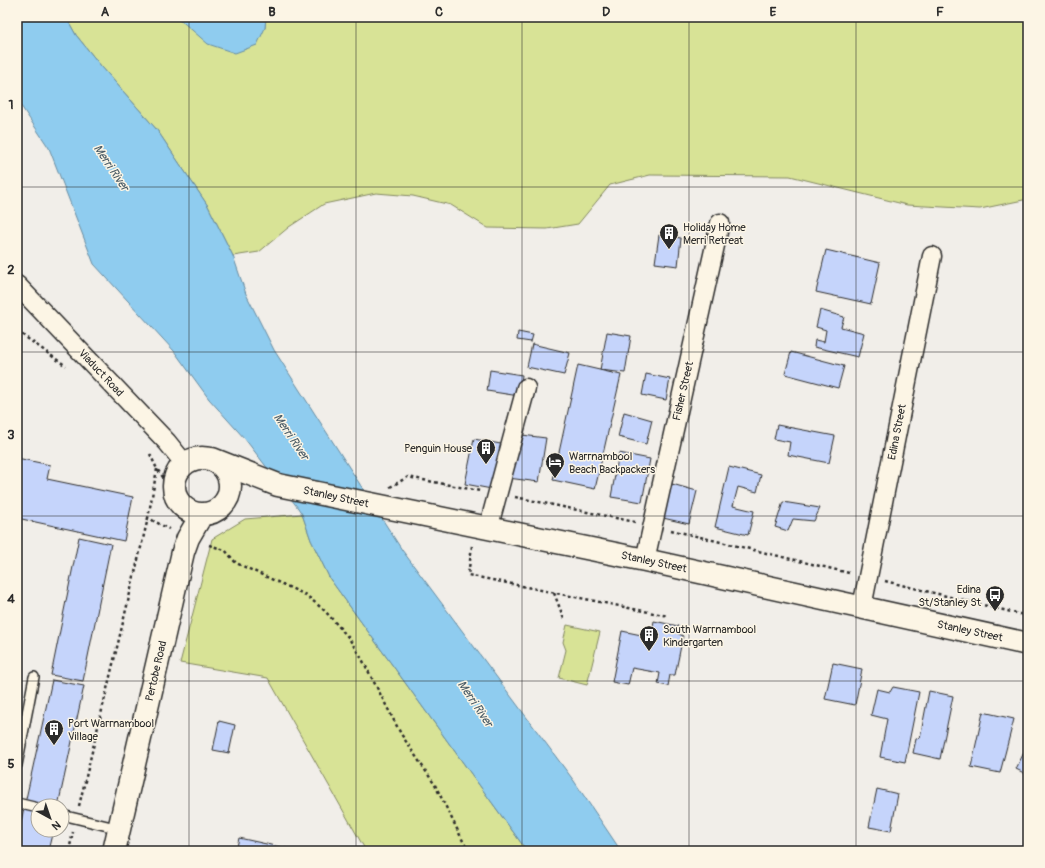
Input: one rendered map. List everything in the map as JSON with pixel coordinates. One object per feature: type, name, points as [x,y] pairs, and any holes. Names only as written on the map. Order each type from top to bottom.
[{"type":"street","name":"Fisher Street","points":[[645,560],[720,223]]},
{"type":"street","name":"Edina Street","points":[[862,607],[932,256]]},
{"type":"street","name":"Viaduct Road","points":[[18,292],[167,442],[184,463]]},
{"type":"street","points":[[482,527],[498,493],[526,388]]},
{"type":"street","points":[[202,457],[212,459],[226,470],[230,478],[230,488],[228,497],[223,504],[210,513],[202,514],[195,513],[178,499],[175,476],[184,463],[202,457]]},
{"type":"street","name":"Stanley Street","points":[[212,459],[278,485],[387,498],[482,527],[645,560],[1028,644]]},
{"type":"street","name":"Stanley Street","points":[[223,504],[232,497],[249,490],[278,485]]},
{"type":"street","name":"Pertobe Road","points":[[178,499],[188,538]]},
{"type":"street","name":"Pertobe Road","points":[[114,851],[183,552],[188,538],[202,514]]},
{"type":"lane","points":[[17,765],[34,677]]},
{"type":"lane","points":[[17,803],[30,806]]},
{"type":"lane","points":[[70,817],[120,829]]},
{"type":"path","points":[[69,851],[148,518],[157,469],[178,499]]},
{"type":"path","points":[[387,498],[408,477],[498,493],[653,525],[1028,616]]},
{"type":"path","points":[[148,518],[188,538],[225,550],[236,563],[306,595],[325,611],[348,637],[362,659],[401,734],[434,785],[468,851]]},
{"type":"path","points":[[482,527],[468,575],[668,616]]},
{"type":"path","points":[[554,593],[564,619]]},
{"type":"green space","points":[[66,17],[177,17],[180,19],[265,28],[266,17],[1028,17],[1028,199],[980,209],[907,205],[790,176],[650,175],[610,185],[578,224],[547,229],[488,228],[451,205],[413,196],[376,193],[324,204],[289,227],[259,252],[233,256],[208,206],[157,130],[76,35]]},
{"type":"green space","points":[[302,514],[311,540],[330,579],[527,851],[366,851],[268,678],[180,663],[212,539],[245,519]]},
{"type":"green space","points":[[567,625],[600,632],[587,685],[559,678],[566,650],[563,642]]},
{"type":"water","name":"Merri River","points":[[17,17],[66,17],[76,35],[157,130],[208,206],[233,256],[246,294],[274,350],[402,550],[574,781],[621,851],[527,851],[330,579],[311,540],[302,514],[298,508],[245,439],[209,399],[174,351],[94,264],[49,148],[17,100]]},
{"type":"water","points":[[177,17],[266,17],[265,28],[257,45],[235,53],[208,44]]},
{"type":"building","name":"Holiday Home Merri Retreat","points":[[659,235],[681,238],[678,266],[655,263]]},
{"type":"building","points":[[826,250],[880,263],[871,304],[816,292]]},
{"type":"building","points":[[820,310],[844,317],[841,327],[864,333],[858,357],[814,347],[815,340],[824,342],[826,330],[816,327]]},
{"type":"building","points":[[518,332],[533,335],[531,342],[517,340]]},
{"type":"building","points":[[607,332],[631,336],[625,373],[600,370]]},
{"type":"building","points":[[532,344],[570,353],[564,375],[527,367]]},
{"type":"building","points":[[791,352],[844,366],[838,388],[785,374]]},
{"type":"building","points":[[578,365],[621,375],[595,489],[553,480]]},
{"type":"building","points":[[490,370],[522,375],[519,396],[487,391]]},
{"type":"building","points":[[646,374],[670,379],[666,400],[642,395]]},
{"type":"building","points":[[624,412],[652,420],[646,444],[618,437]]},
{"type":"building","points":[[777,425],[835,436],[829,463],[788,455],[790,442],[774,439]]},
{"type":"building","points":[[514,434],[546,438],[539,482],[508,478]]},
{"type":"building","name":"Penguin House","points":[[474,439],[506,445],[497,490],[465,484]]},
{"type":"building","points":[[619,453],[650,459],[642,502],[611,497]]},
{"type":"building","points":[[17,458],[50,465],[47,479],[133,497],[124,541],[17,518]]},
{"type":"building","points":[[729,467],[761,475],[757,492],[738,487],[733,506],[754,511],[748,535],[715,527]]},
{"type":"building","points":[[672,484],[697,491],[689,524],[663,518]]},
{"type":"building","points":[[783,502],[820,508],[814,521],[793,519],[788,531],[775,527]]},
{"type":"building","points":[[79,537],[111,544],[83,681],[51,675]]},
{"type":"building","name":"South Warrnambool Kindergarten","points":[[654,621],[678,626],[677,633],[683,636],[675,675],[670,675],[668,686],[658,684],[660,673],[632,668],[628,685],[612,682],[622,631],[651,637]]},
{"type":"building","points":[[833,663],[862,669],[855,705],[825,699]]},
{"type":"building","name":"Port Warrnambool Village","points":[[52,680],[84,686],[60,798],[30,798],[30,838],[51,838],[48,851],[17,851],[17,840]]},
{"type":"building","points":[[893,687],[919,692],[905,762],[880,757],[887,719],[871,715],[877,689],[890,692]]},
{"type":"building","points":[[929,691],[953,696],[940,759],[913,753],[916,739],[920,738]]},
{"type":"building","points":[[983,712],[1014,719],[1000,773],[971,767]]},
{"type":"building","points":[[219,721],[235,725],[229,753],[213,750]]},
{"type":"building","points":[[1028,744],[1028,775],[1016,769]]},
{"type":"building","points":[[877,789],[898,794],[891,831],[869,827]]},
{"type":"building","points":[[239,838],[298,851],[236,851]]},
{"type":"place","name":"Holiday Home Merri Retreat","points":[[669,250]]},
{"type":"place","name":"Penguin House","points":[[486,465]]},
{"type":"place","name":"Warrnambool Beach Backpackers","points":[[555,479]]},
{"type":"place","name":"Edina St/Stanley St","points":[[995,612]]},
{"type":"place","name":"South Warrnambool Kindergarten","points":[[649,652]]},
{"type":"place","name":"Port Warrnambool Village","points":[[54,746]]}]
